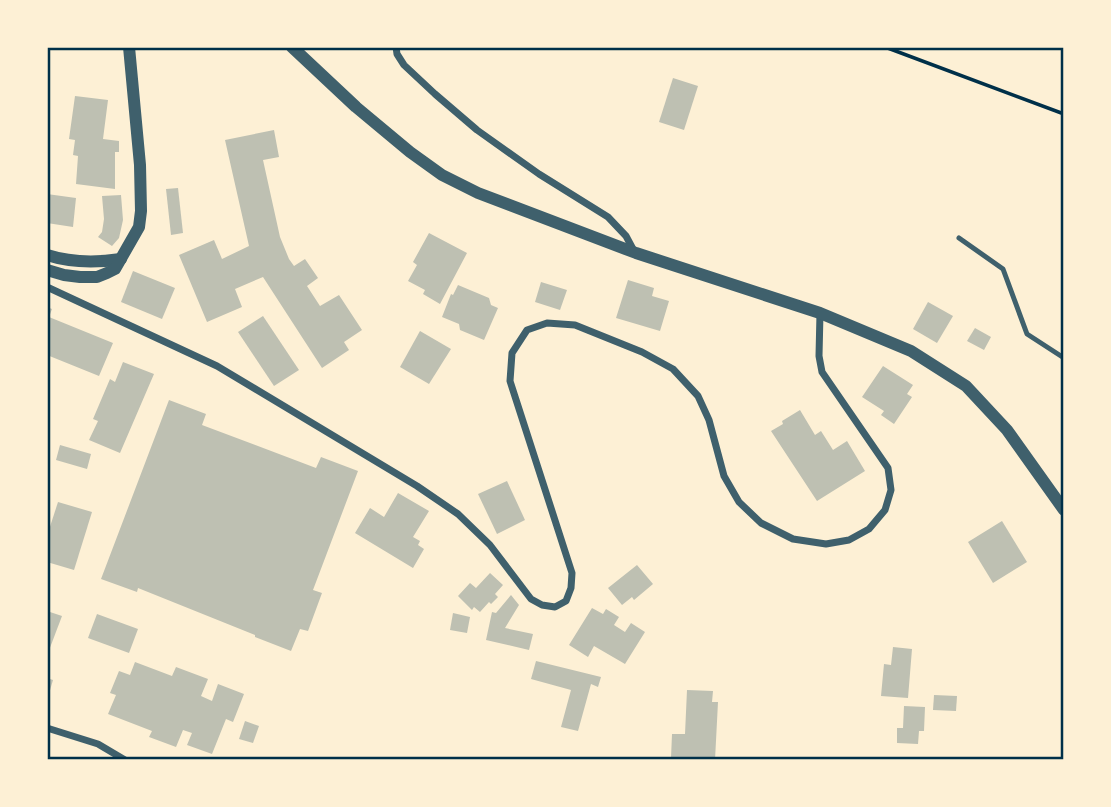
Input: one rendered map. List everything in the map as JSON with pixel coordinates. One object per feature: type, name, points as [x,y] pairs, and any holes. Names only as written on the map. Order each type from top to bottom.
[{"type":"street","points":[[47,270],[64,275],[97,277],[115,269],[139,228],[140,165],[129,47]]},
{"type":"street","points":[[292,47],[356,107],[410,152],[442,175],[478,193],[636,253],[820,313],[911,351],[966,386],[1007,430],[1064,510]]},
{"type":"street","points":[[397,47],[397,54],[404,65],[428,88],[477,130],[539,174],[608,217],[626,236],[636,253]]},
{"type":"street","points":[[47,255],[76,262],[121,259]]},
{"type":"street","points":[[47,287],[217,366],[417,486],[458,514],[490,545],[531,598],[555,607],[566,601],[571,588],[572,573],[510,382],[512,353],[527,330],[547,323],[575,325],[642,352],[673,369],[698,396],[704,408],[724,476],[739,502],[761,523],[793,539],[826,544],[849,540],[869,529],[885,510],[891,491],[888,468],[822,372],[819,356],[820,313]]},
{"type":"street","points":[[47,728],[98,744],[125,760]]},
{"type":"lane","points":[[959,238],[1003,269],[1027,334],[1064,358]]},
{"type":"path","points":[[885,47],[1064,114]]},
{"type":"building","points":[[673,78],[698,86],[684,130],[659,122]]},
{"type":"building","points":[[75,96],[108,100],[103,139],[119,141],[119,152],[115,152],[115,189],[76,184],[78,156],[73,155],[75,140],[69,139]]},
{"type":"building","points":[[274,130],[279,157],[263,160],[280,237],[289,259],[294,266],[305,259],[318,278],[307,286],[320,306],[339,295],[362,330],[344,342],[349,350],[322,368],[263,277],[235,289],[242,307],[207,322],[179,255],[214,240],[222,259],[249,246],[225,140]]},
{"type":"building","points":[[178,188],[183,233],[171,235],[166,189]]},
{"type":"building","points":[[47,194],[76,198],[73,227],[47,223]]},
{"type":"building","points":[[121,195],[123,220],[119,238],[112,246],[98,237],[102,232],[104,219],[102,196]]},
{"type":"building","points":[[429,233],[467,253],[440,304],[423,294],[425,290],[408,281],[417,265],[413,262]]},
{"type":"building","points":[[133,271],[175,288],[162,319],[121,302]]},
{"type":"building","points":[[628,280],[654,288],[652,296],[669,301],[660,331],[616,318]]},
{"type":"building","points":[[541,282],[567,290],[560,310],[535,302]]},
{"type":"building","points":[[458,285],[489,298],[491,305],[498,308],[484,340],[460,330],[459,324],[442,317],[451,294],[453,295]]},
{"type":"building","points":[[928,302],[953,316],[937,343],[913,329]]},
{"type":"building","points":[[47,307],[52,309],[49,317],[113,343],[99,376],[47,355]]},
{"type":"building","points":[[263,316],[299,370],[274,386],[238,332]]},
{"type":"building","points":[[975,328],[991,337],[984,350],[967,341]]},
{"type":"building","points":[[420,331],[451,349],[429,384],[400,367]]},
{"type":"building","points":[[123,362],[154,374],[120,453],[89,440],[98,421],[93,419],[110,379],[115,382]]},
{"type":"building","points":[[883,366],[913,385],[907,394],[912,397],[894,424],[881,415],[884,411],[862,397]]},
{"type":"building","points":[[169,400],[206,414],[202,425],[316,468],[321,457],[358,471],[313,590],[322,593],[308,631],[300,629],[291,651],[138,588],[137,592],[101,579]]},
{"type":"building","points":[[800,410],[815,435],[821,431],[833,450],[847,441],[865,471],[817,501],[771,431]]},
{"type":"building","points":[[60,445],[91,454],[87,469],[56,460]]},
{"type":"building","points":[[507,481],[525,520],[497,534],[478,494]]},
{"type":"building","points":[[398,493],[429,511],[413,537],[420,541],[418,545],[424,549],[413,568],[355,533],[370,508],[384,517]]},
{"type":"building","points":[[58,502],[92,512],[74,570],[47,562],[47,536]]},
{"type":"building","points":[[1002,521],[1027,562],[993,583],[968,542]]},
{"type":"building","points":[[637,565],[653,584],[634,600],[632,597],[622,605],[608,588]]},
{"type":"building","points":[[490,573],[503,585],[495,594],[498,597],[480,612],[474,607],[472,610],[458,596],[470,583],[476,588]]},
{"type":"building","points":[[511,595],[519,605],[505,628],[533,634],[529,650],[486,640],[492,612],[496,613]]},
{"type":"building","points":[[592,608],[603,614],[606,609],[619,617],[614,625],[625,632],[631,623],[645,632],[625,664],[594,646],[588,657],[569,645]]},
{"type":"building","points":[[47,611],[62,616],[48,653],[47,653]]},
{"type":"building","points":[[453,613],[470,617],[467,633],[450,630]]},
{"type":"building","points":[[97,614],[138,629],[129,653],[88,638]]},
{"type":"building","points":[[893,647],[912,649],[908,698],[881,696],[884,664],[891,665]]},
{"type":"building","points":[[536,661],[601,677],[598,687],[591,684],[578,731],[561,727],[571,690],[531,679]]},
{"type":"building","points":[[135,662],[172,676],[176,667],[208,679],[201,696],[212,701],[218,684],[244,694],[233,722],[226,719],[212,754],[187,745],[192,733],[183,730],[176,747],[149,737],[152,731],[108,714],[116,695],[110,693],[119,671],[130,675]]},
{"type":"building","points":[[47,678],[53,680],[48,697],[47,696]]},
{"type":"building","points":[[687,690],[713,691],[712,702],[718,702],[715,760],[671,758],[672,734],[685,734]]},
{"type":"building","points":[[934,695],[957,696],[956,711],[933,710]]},
{"type":"building","points":[[904,706],[925,707],[924,731],[919,731],[918,744],[897,743],[897,728],[903,728]]},
{"type":"building","points":[[245,721],[259,726],[253,743],[239,739]]}]
